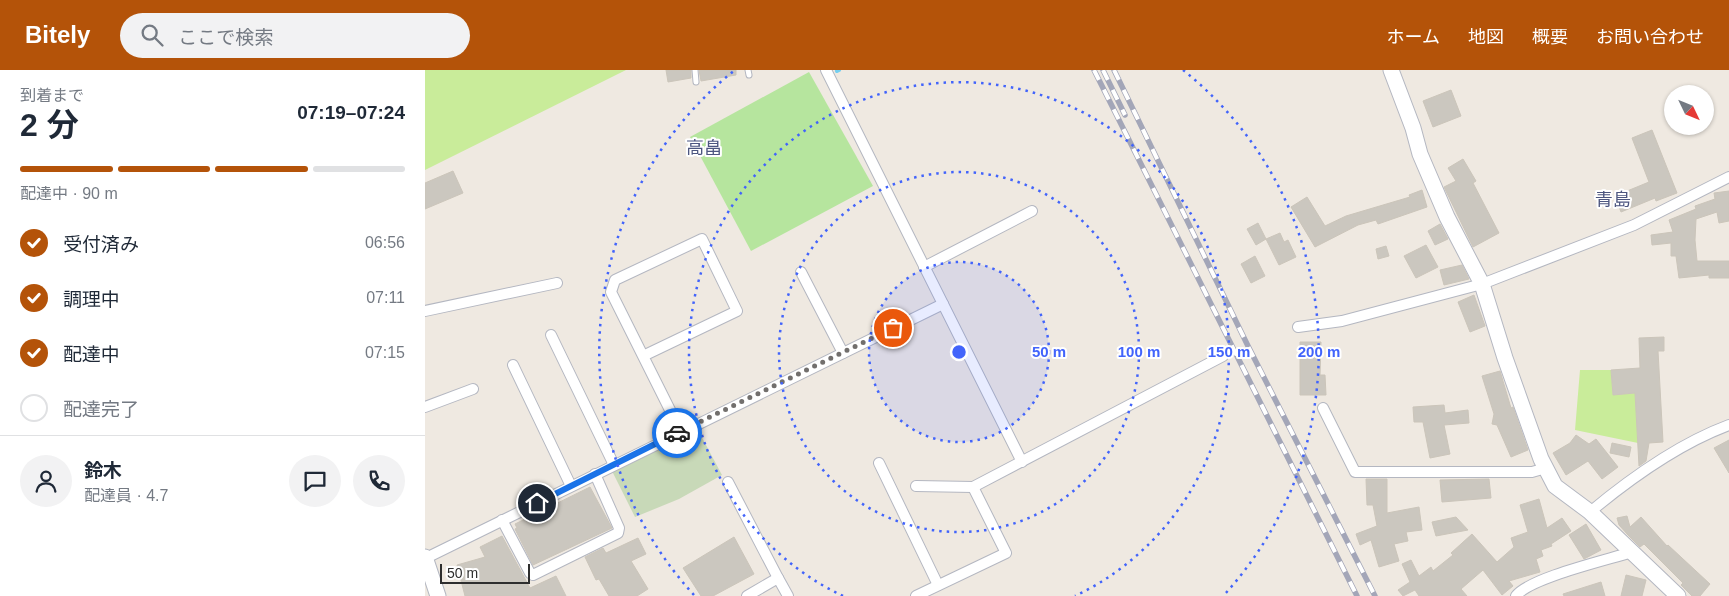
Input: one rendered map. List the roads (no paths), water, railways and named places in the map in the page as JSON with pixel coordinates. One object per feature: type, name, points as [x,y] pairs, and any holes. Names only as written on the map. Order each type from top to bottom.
[{"type":"street","points":[[826,70],[1022,462]]},
{"type":"street","points":[[1393,71],[1420,154],[1447,217],[1482,284],[1505,358],[1546,468],[1555,486],[1590,512],[1678,596]]},
{"type":"street","points":[[1298,327],[1342,321],[1482,284],[1634,225],[1729,177]]},
{"type":"street","points":[[924,267],[1032,211]]},
{"type":"street","points":[[643,356],[737,311],[702,239],[615,280],[611,292],[643,356],[681,432]]},
{"type":"street","points":[[801,272],[843,353]]},
{"type":"street","points":[[425,311],[557,283]]},
{"type":"street","points":[[438,596],[425,557],[943,304]]},
{"type":"street","points":[[551,335],[614,465]]},
{"type":"street","points":[[916,486],[973,487],[1223,356]]},
{"type":"street","points":[[513,365],[571,486]]},
{"type":"street","points":[[425,407],[473,389]]},
{"type":"street","points":[[1323,408],[1355,472],[1532,472],[1546,468]]},
{"type":"street","points":[[1590,512],[1628,480],[1706,433],[1729,425]]},
{"type":"street","points":[[879,463],[938,586]]},
{"type":"street","points":[[503,520],[530,573],[533,575],[618,533],[619,528],[595,474]]},
{"type":"street","points":[[728,482],[788,596]]},
{"type":"street","points":[[916,596],[1006,553],[973,487]]},
{"type":"street","points":[[1516,596],[1519,591],[1543,579],[1632,552]]},
{"type":"street","points":[[747,596],[779,578]]},
{"type":"lane","points":[[695,70],[697,82]]},
{"type":"railway","points":[[1094,70],[1357,596]]},
{"type":"railway","points":[[1103,70],[1125,115]]},
{"type":"railway","points":[[1114,70],[1248,346],[1375,596]]},
{"type":"district","name":"高畠","points":[[704,148]]},
{"type":"district","name":"青島","points":[[1613,200]]}]
